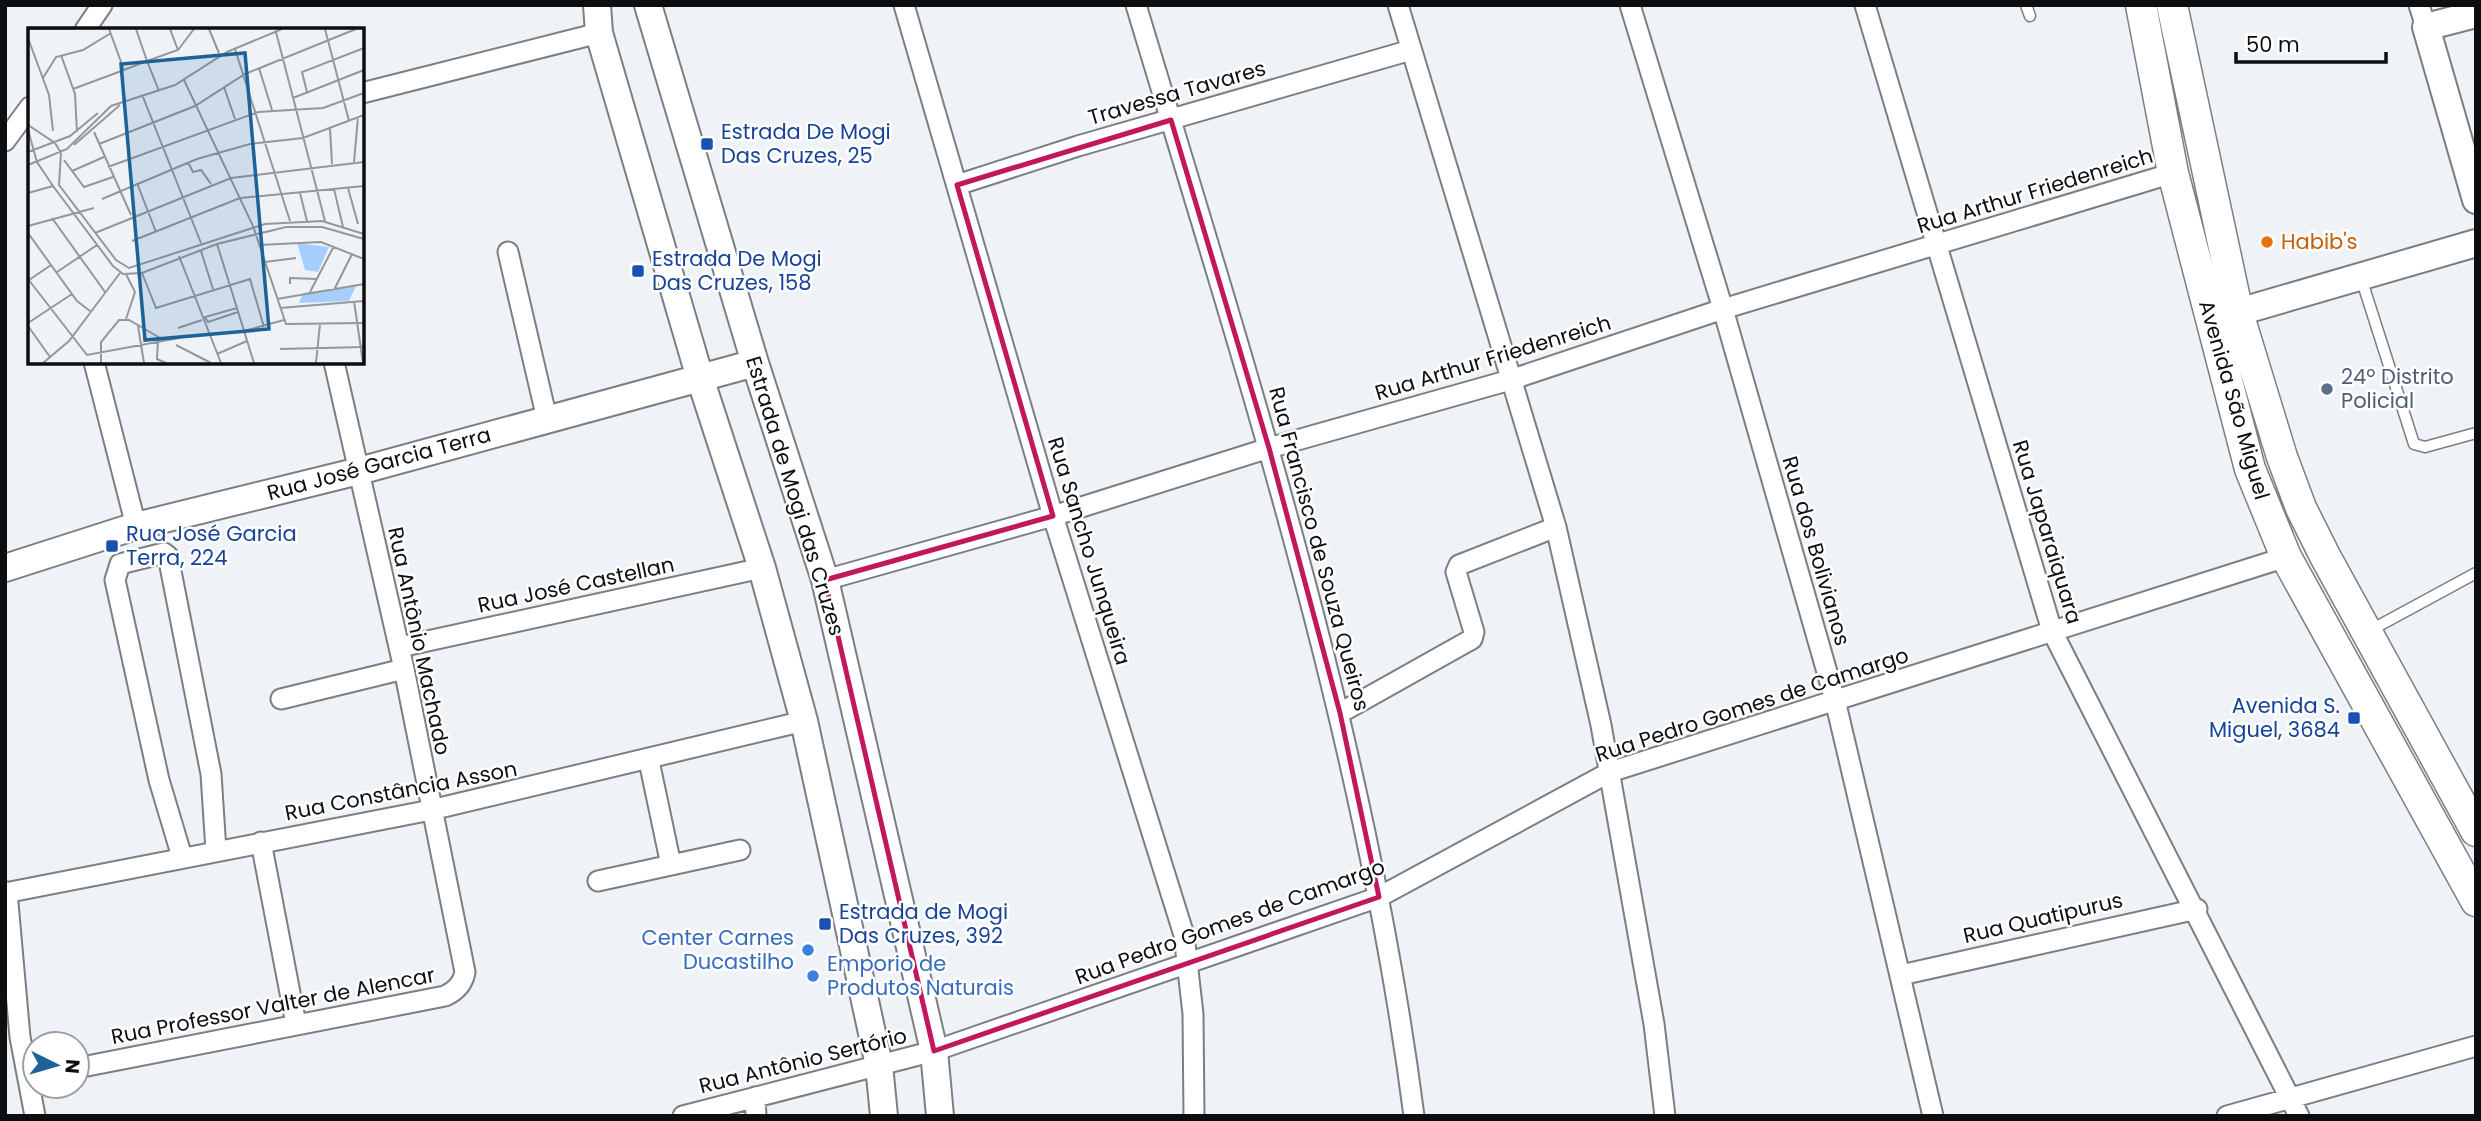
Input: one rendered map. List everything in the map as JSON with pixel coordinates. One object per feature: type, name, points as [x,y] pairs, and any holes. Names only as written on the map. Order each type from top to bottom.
[{"type":"main road","points":[[597,5],[599,33],[700,378],[762,568],[804,722],[879,1065],[884,1116]]},
{"type":"main road","name":"Estrada de Mogi das Cruzes","points":[[648,5],[755,363],[825,580],[933,1051],[940,1116]]},
{"type":"main road","name":"Avenida São Miguel","points":[[2141,5],[2154,60],[2173,173],[2209,320],[2250,469],[2286,557],[2476,901]]},
{"type":"main road","name":"Avenida São Miguel","points":[[2172,5],[2238,313],[2282,457],[2301,508],[2365,633],[2476,831]]},
{"type":"main road","points":[[2476,14],[2423,16],[2476,200]]},
{"type":"main road","points":[[2209,320],[2476,243]]},
{"type":"main road","name":"Rua José Garcia Terra","points":[[5,568],[136,526],[359,471],[755,363]]},
{"type":"main road","points":[[2450,851],[2476,882]]},
{"type":"street","points":[[86,28],[102,5]]},
{"type":"street","name":"Rua Sancho Junqueira","points":[[904,5],[1053,516],[1171,889],[1189,961],[1194,1116]]},
{"type":"street","name":"Rua Francisco de Souza Queiros","points":[[1136,5],[1269,447],[1340,713],[1379,897],[1414,1116]]},
{"type":"street","points":[[1398,5],[1556,527],[1578,612],[1610,772],[1654,1024],[1665,1116]]},
{"type":"street","name":"Rua dos Bolivianos","points":[[1630,5],[1723,309],[1835,700],[1933,1116]]},
{"type":"street","name":"Rua Japaraiquara","points":[[1865,5],[2052,631],[2197,909],[2296,1107]]},
{"type":"street","name":"Avenida São Miguel","points":[[2127,5],[2154,60]]},
{"type":"street","points":[[364,92],[599,33]]},
{"type":"street","name":"Travessa Tavares","points":[[957,184],[1411,50]]},
{"type":"street","points":[[5,141],[28,110]]},
{"type":"street","name":"Rua Arthur Friedenreich","points":[[825,580],[1053,516],[1269,447],[1510,380],[1723,309],[2173,173]]},
{"type":"street","points":[[508,252],[547,419]]},
{"type":"street","points":[[95,364],[136,526]]},
{"type":"street","name":"Rua Antônio Machado","points":[[334,364],[400,648],[465,972]]},
{"type":"street","points":[[1340,713],[1472,639],[1474,632],[1457,572],[1459,565],[1556,527]]},
{"type":"street","points":[[183,857],[159,780],[115,580],[120,564],[164,553],[168,556],[211,774],[216,851]]},
{"type":"street","name":"Rua Pedro Gomes de Camargo","points":[[933,1051],[1379,897],[1610,772],[2286,557]]},
{"type":"street","name":"Rua José Castellan","points":[[400,648],[762,568]]},
{"type":"street","points":[[281,699],[404,669]]},
{"type":"street","name":"Rua Constância Asson","points":[[6,892],[431,810],[649,761],[804,722]]},
{"type":"street","points":[[649,761],[671,865]]},
{"type":"street","points":[[261,842],[296,1024]]},
{"type":"street","points":[[598,881],[740,850]]},
{"type":"street","points":[[6,892],[21,1031]]},
{"type":"street","name":"Rua Quatipurus","points":[[1900,975],[2197,909]]},
{"type":"street","name":"Rua Professor Valter de Alencar","points":[[91,1065],[445,996],[460,986],[465,972]]},
{"type":"street","points":[[2227,1116],[2296,1107],[2476,1046]]},
{"type":"street","name":"Rua Antônio Sertório","points":[[683,1116],[755,1106],[879,1065],[933,1051]]},
{"type":"lane","points":[[2026,5],[2030,16]]},
{"type":"lane","points":[[2361,278],[2414,444],[2425,447],[2476,433]]},
{"type":"lane","points":[[2365,633],[2476,573]]},
{"type":"highlighted area","points":[[1171,120],[1269,448],[1340,713],[1379,897],[934,1051],[825,580],[1053,516],[957,185]]},
{"type":"place","name":"Estrada De Mogi Das Cruzes, 25","points":[[707,144]]},
{"type":"place","name":"Habib's","points":[[2267,242]]},
{"type":"place","name":"Estrada De Mogi Das Cruzes, 158","points":[[638,271]]},
{"type":"place","name":"24º Distrito Policial","points":[[2327,389]]},
{"type":"place","name":"Rua José Garcia Terra, 224","points":[[112,546]]},
{"type":"place","name":"Avenida S. Miguel, 3684","points":[[2354,718]]},
{"type":"place","name":"Estrada de Mogi Das Cruzes, 392","points":[[825,924]]},
{"type":"place","name":"Center Carnes Ducastilho","points":[[808,950]]},
{"type":"place","name":"Emporio de Produtos Naturais","points":[[813,976]]}]
